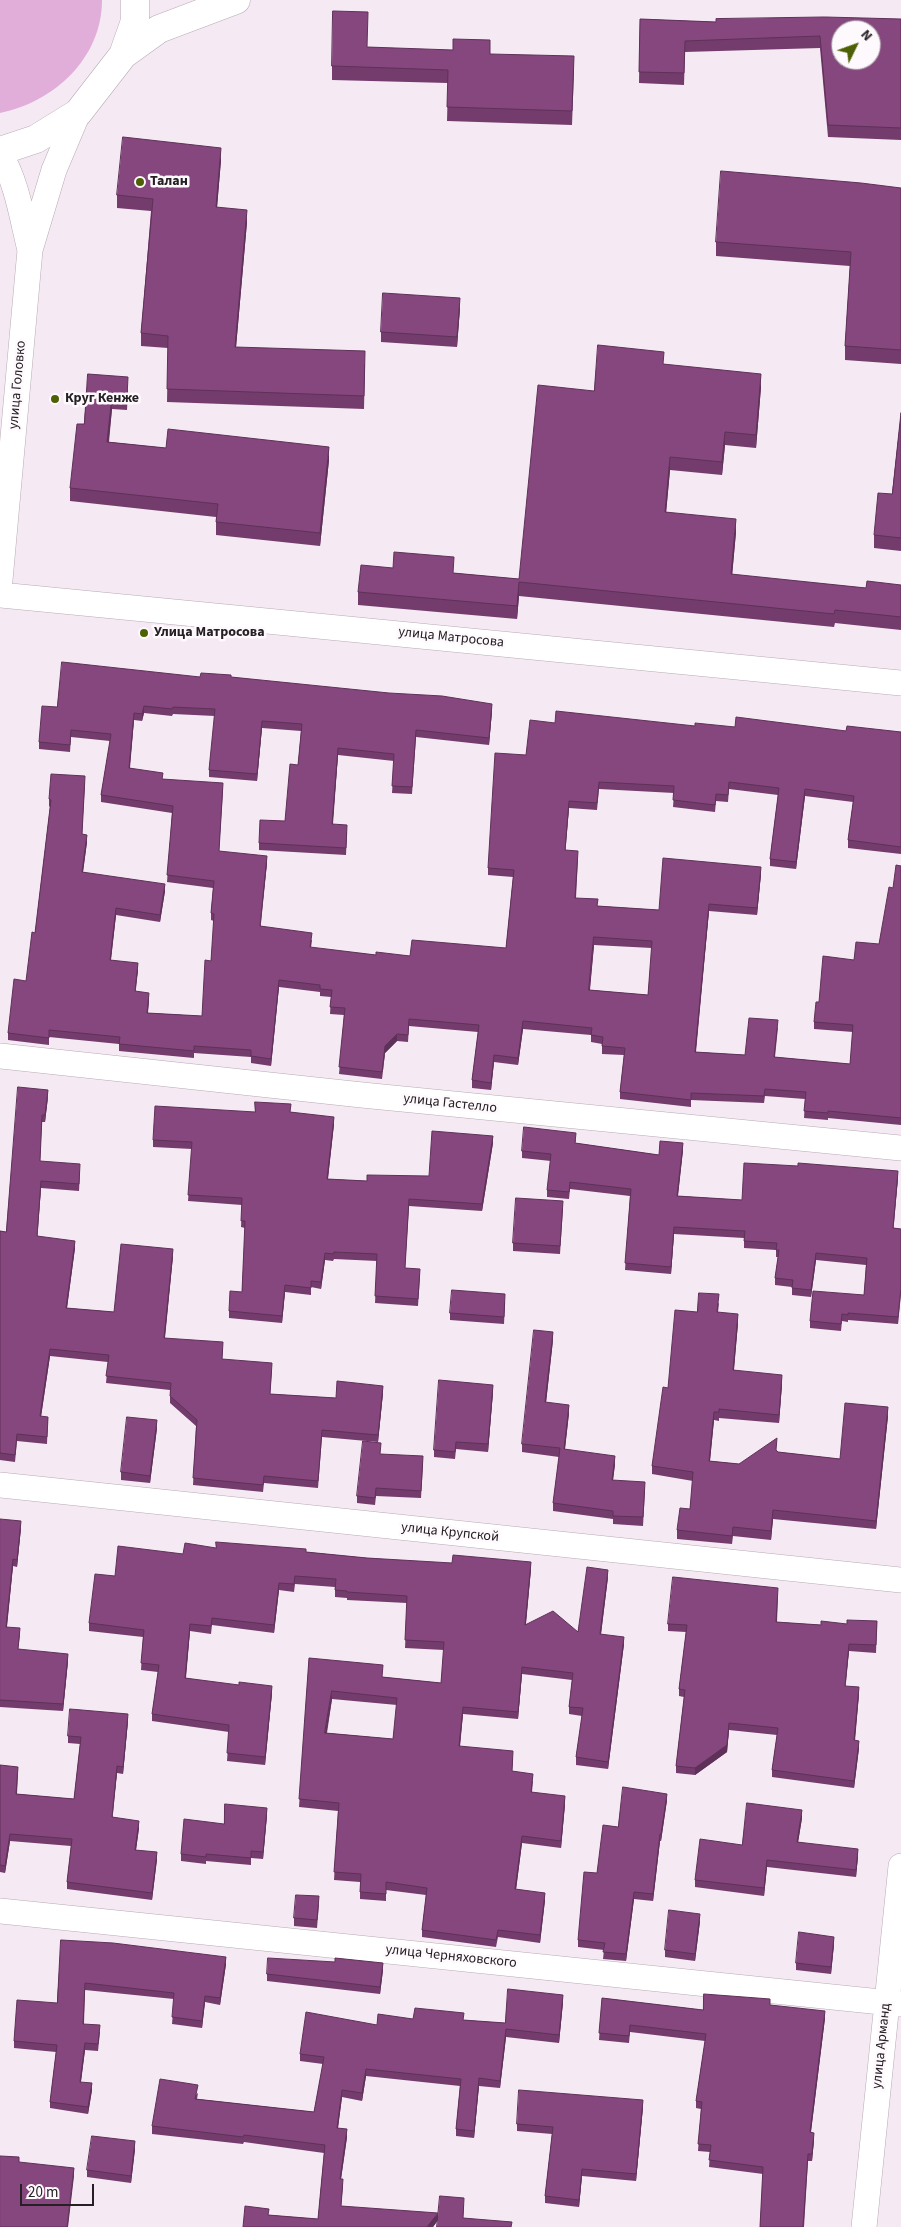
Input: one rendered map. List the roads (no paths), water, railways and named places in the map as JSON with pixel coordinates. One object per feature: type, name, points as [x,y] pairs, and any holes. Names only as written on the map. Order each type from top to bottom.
[{"type":"main road","points":[[123,55],[135,21],[134,0]]},
{"type":"main road","points":[[0,153],[36,139],[78,113],[123,55],[159,29],[236,0]]},
{"type":"street","points":[[30,250],[54,170],[78,113]]},
{"type":"street","points":[[0,153],[19,203],[30,250]]},
{"type":"street","name":"улица Головко","points":[[0,580],[30,250]]},
{"type":"street","name":"улица Матросова","points":[[0,595],[901,683]]},
{"type":"street","name":"улица Гастелло","points":[[0,1056],[352,1094],[901,1148]]},
{"type":"street","name":"улица Крупской","points":[[0,1485],[901,1580]]},
{"type":"street","name":"улица Арманд","points":[[864,2227],[894,2004],[901,1866]]},
{"type":"street","name":"улица Черняховского","points":[[0,1911],[894,2004]]},
{"type":"place","name":"Талан","points":[[140,182]]},
{"type":"place","name":"Круг Кенже","points":[[55,399]]},
{"type":"place","name":"Улица Матросова","points":[[144,633]]}]
